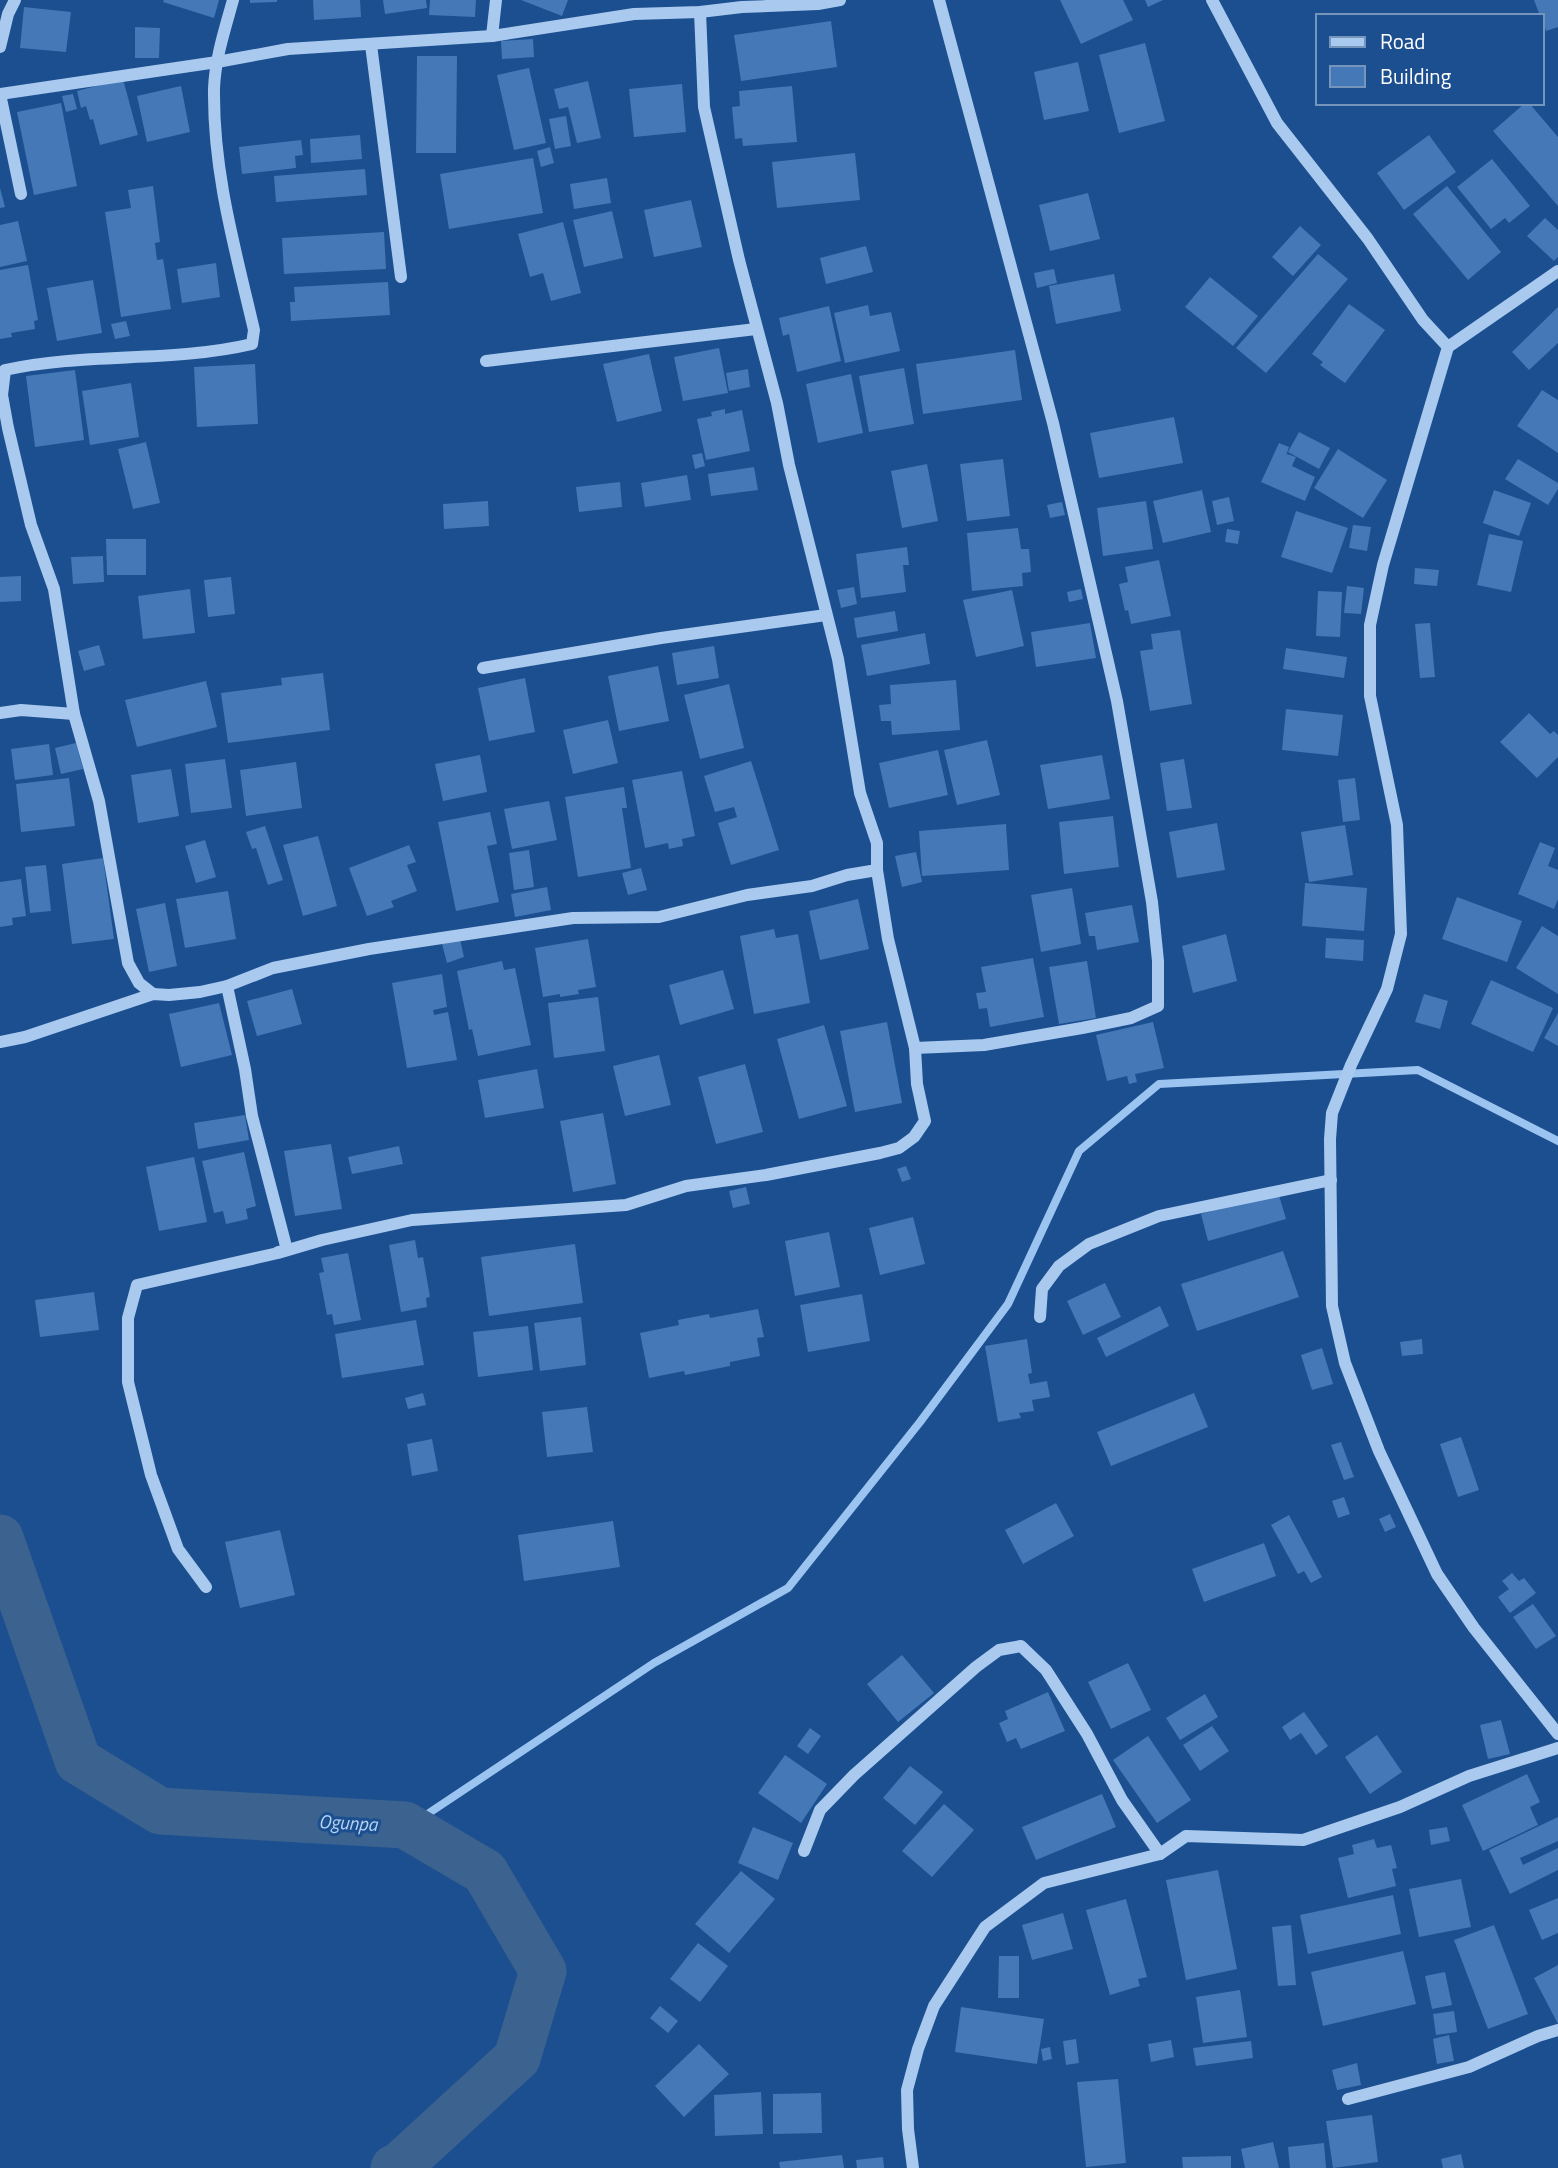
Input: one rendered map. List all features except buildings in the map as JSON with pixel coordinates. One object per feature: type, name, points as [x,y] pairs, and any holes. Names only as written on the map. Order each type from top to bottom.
[{"type":"street","points":[[0,47],[8,15],[15,0]]},
{"type":"street","points":[[153,994],[139,983],[128,963],[99,801],[74,714],[54,589],[32,525],[2,395],[5,370],[23,366],[206,353],[252,344],[254,330],[224,201],[216,150],[214,88],[217,62],[233,0]]},
{"type":"street","points":[[492,36],[496,0]]},
{"type":"street","points":[[21,194],[0,94],[288,50],[492,36],[634,14],[700,12],[744,4],[818,4],[840,0]]},
{"type":"street","points":[[915,1048],[984,1045],[1131,1018],[1158,1006],[1158,961],[1152,902],[1117,701],[1053,423],[939,0]]},
{"type":"street","points":[[1212,0],[1277,123],[1368,239],[1423,320],[1448,347]]},
{"type":"street","points":[[137,1285],[412,1220],[625,1205],[687,1186],[766,1175],[899,1148],[914,1137],[925,1121],[917,1084],[915,1048],[888,939],[877,870],[877,843],[860,793],[838,659],[825,615],[777,404],[704,107],[700,12]]},
{"type":"street","points":[[371,45],[401,276]]},
{"type":"street","points":[[1558,271],[1448,347],[1383,565],[1370,625],[1370,696],[1397,825],[1401,934],[1387,989],[1332,1113],[1330,1139],[1332,1306],[1345,1363],[1379,1451],[1437,1574],[1474,1628],[1558,1734]]},
{"type":"street","points":[[486,361],[757,329]]},
{"type":"street","points":[[483,668],[661,638],[825,615]]},
{"type":"street","points":[[0,713],[21,710],[74,714]]},
{"type":"street","points":[[0,1042],[25,1037],[153,994],[169,995],[226,986],[273,968],[369,949],[573,918],[659,917],[747,895],[812,886],[847,875],[877,870]]},
{"type":"street","points":[[137,1285],[287,1250],[252,1116],[245,1069],[226,986]]},
{"type":"street","points":[[1040,1317],[1042,1289],[1059,1266],[1089,1244],[1159,1216],[1331,1180]]},
{"type":"street","points":[[137,1285],[128,1318],[128,1382],[150,1475],[178,1549],[206,1587]]},
{"type":"street","points":[[804,1852],[820,1810],[854,1774],[984,1661],[999,1650],[1021,1646],[1046,1670],[1087,1734],[1122,1800],[1160,1854]]},
{"type":"street","points":[[913,2168],[907,2090],[934,2006],[985,1927],[1044,1883],[1160,1854],[1186,1836],[1303,1840],[1400,1807],[1469,1776],[1558,1748]]},
{"type":"street","points":[[1348,2099],[1469,2067],[1538,2036],[1558,2030]]},
{"type":"waterway","points":[[408,1827],[654,1663],[788,1588],[920,1422],[1008,1304],[1079,1151],[1159,1084],[1418,1070],[1558,1141]]},
{"type":"waterway","name":"Ogunpa","points":[[0,1538],[78,1761],[160,1811],[405,1825],[485,1872],[543,1971],[517,2058],[394,2168]]}]
